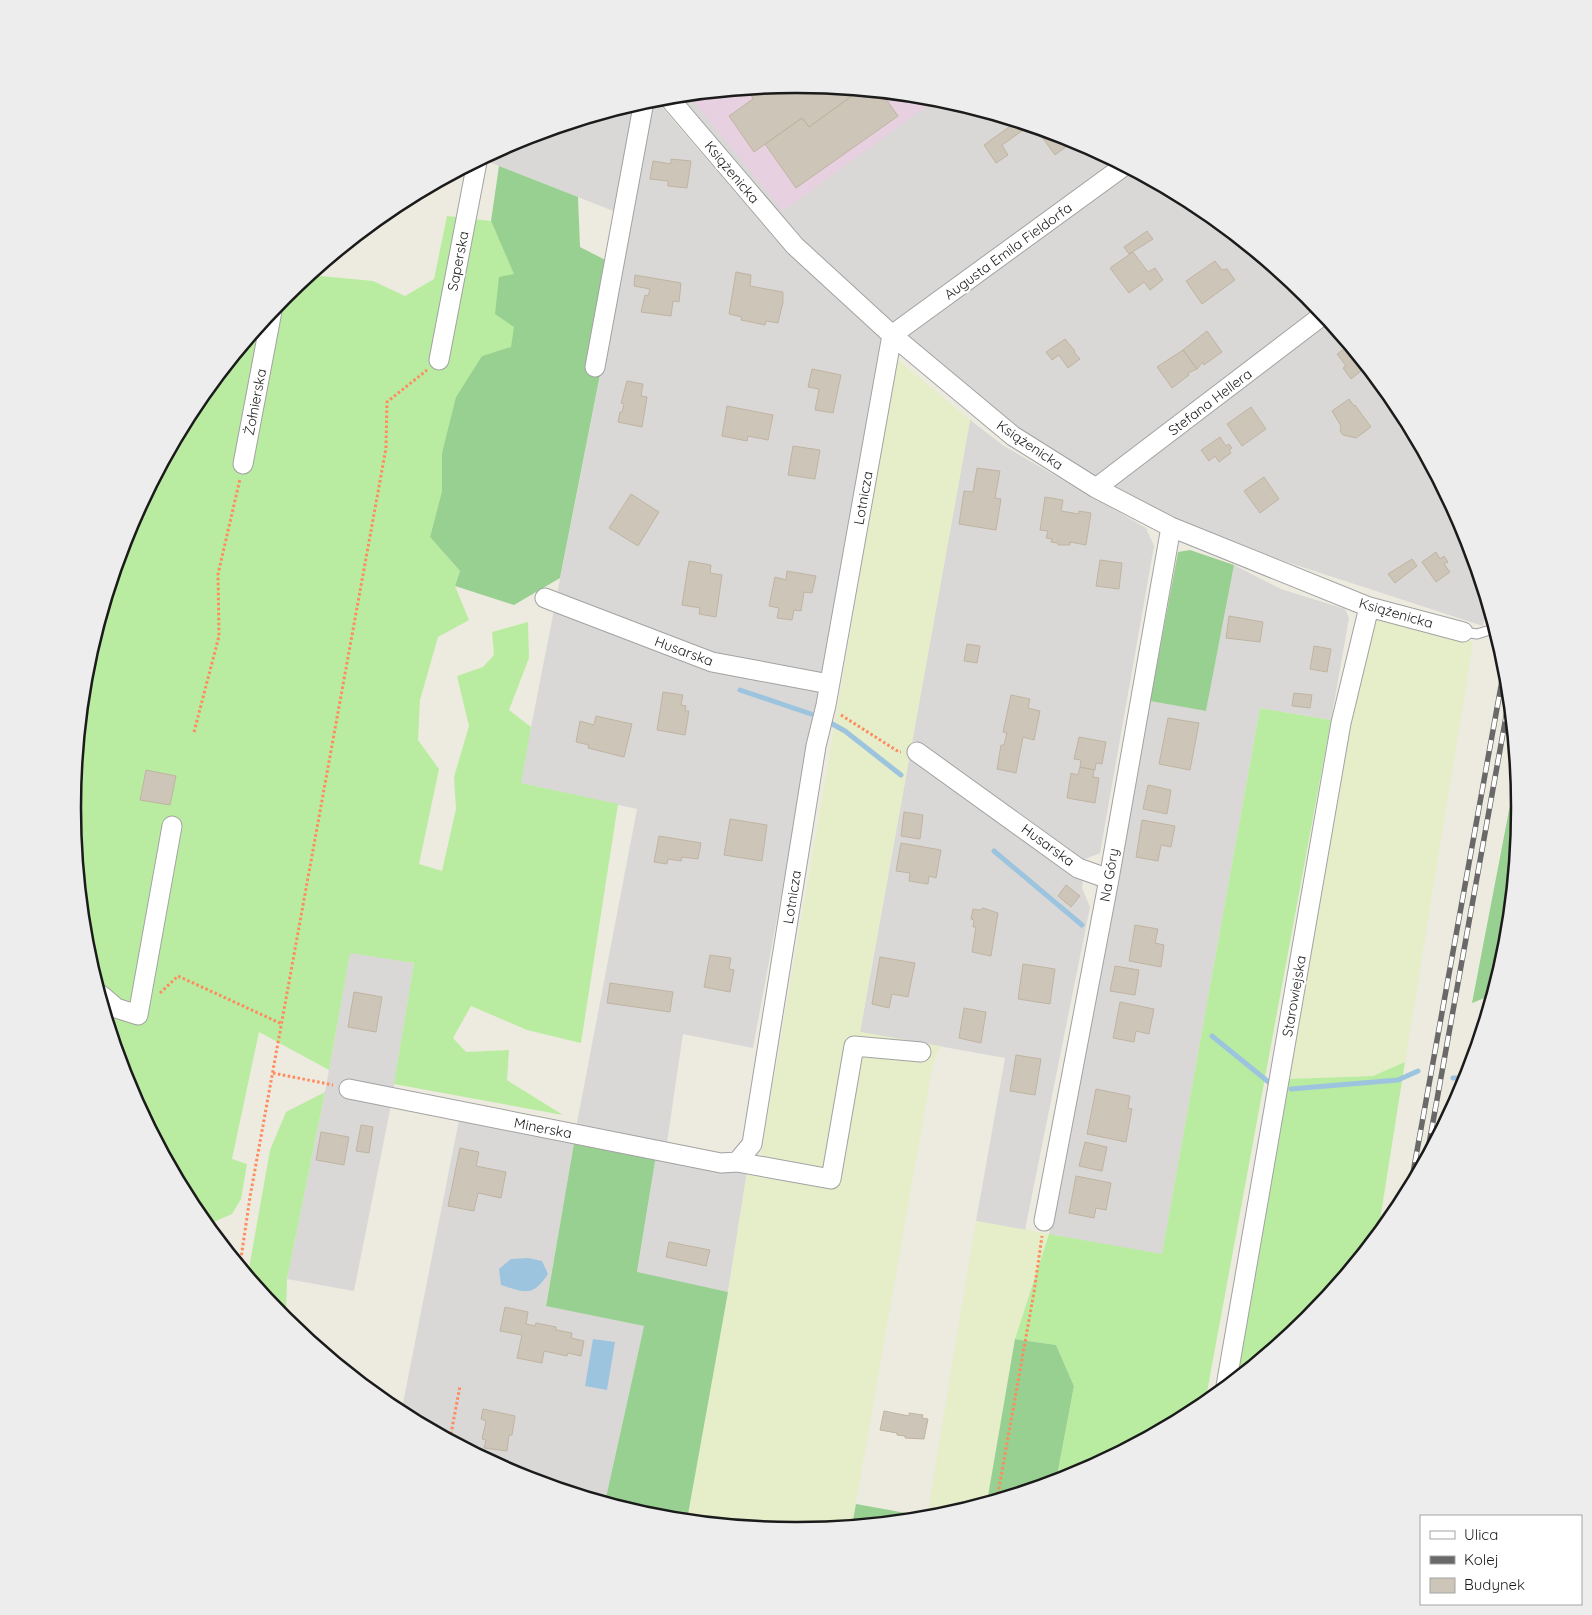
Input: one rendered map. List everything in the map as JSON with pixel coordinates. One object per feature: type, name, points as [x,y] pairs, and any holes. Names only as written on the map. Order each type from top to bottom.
[{"type":"street","name":"Książenicka","points":[[674,103],[795,246],[892,335],[1013,436],[1096,488],[1172,528],[1369,607],[1463,632]]},
{"type":"street","points":[[596,367],[642,109]]},
{"type":"street","name":"Saperska","points":[[439,360],[476,168]]},
{"type":"street","name":"Augusta Emila Fieldorfa","points":[[892,335],[1119,170]]},
{"type":"street","name":"Stefana Hellera","points":[[1096,488],[1318,320]]},
{"type":"street","name":"Żołnierska","points":[[243,464],[269,325]]},
{"type":"street","name":"Lotnicza","points":[[738,1162],[752,1144],[816,746],[826,705],[892,335]]},
{"type":"street","name":"Na Góry","points":[[1044,1221],[1109,879],[1172,528]]},
{"type":"street","name":"Husarska","points":[[545,598],[712,662],[829,684]]},
{"type":"street","name":"Starowiejska","points":[[1227,1378],[1341,722],[1369,607]]},
{"type":"street","name":"Husarska","points":[[918,752],[1078,868],[1109,879]]},
{"type":"street","points":[[109,1002],[116,1008],[138,1014],[172,826]]},
{"type":"street","points":[[738,1162],[831,1179],[854,1046],[922,1052]]},
{"type":"street","name":"Minerska","points":[[349,1088],[721,1163],[738,1162]]},
{"type":"lane","points":[[1463,632],[1477,634],[1488,631]]},
{"type":"path","points":[[241,1258],[386,448],[387,402],[439,360]]},
{"type":"path","points":[[194,732],[219,636],[218,574],[243,464]]},
{"type":"path","points":[[826,705],[898,752],[918,752]]},
{"type":"path","points":[[158,995],[178,976],[282,1024]]},
{"type":"path","points":[[273,1073],[349,1088]]},
{"type":"path","points":[[998,1493],[1034,1292],[1044,1221]]},
{"type":"path","points":[[451,1433],[460,1386]]},
{"type":"shaded area","points":[[796,93],[843,94],[935,106],[981,117],[1070,147],[1112,166],[1153,189],[1193,213],[1231,240],[1267,270],[1333,336],[1363,372],[1415,450],[1437,491],[1473,578],[1485,618],[1483,626],[1167,523],[1016,432],[802,241],[683,102],[749,94]]},
{"type":"shaded area","points":[[796,93],[843,94],[928,105],[783,211],[693,101],[749,94]]},
{"type":"shaded area","points":[[660,105],[778,242],[884,339],[753,1048],[683,1034],[665,1156],[747,1172],[728,1292],[637,1273],[658,1142],[576,1128],[637,809],[520,783],[631,218],[489,162],[522,147],[566,131],[611,117]]},
{"type":"shaded area","points":[[970,420],[1004,446],[1146,528],[1154,546],[1100,853],[1085,859],[1082,888],[1090,907],[1025,1230],[976,1221],[1005,1058],[860,1032]]},
{"type":"shaded area","points":[[1234,565],[1281,589],[1345,609],[1349,618],[1331,720],[1260,708],[1162,1255],[1049,1234],[1150,701],[1206,711]]},
{"type":"shaded area","points":[[350,952],[414,963],[390,1110],[354,1291],[287,1279],[325,1092]]},
{"type":"shaded area","points":[[459,1120],[574,1143],[546,1305],[644,1326],[606,1497],[522,1468],[480,1449],[403,1404]]},
{"type":"green space","points":[[499,166],[578,197],[580,247],[621,268],[560,578],[514,605],[455,586],[460,571],[430,537],[442,491],[442,453],[456,397],[482,356],[511,347],[514,327],[495,314],[499,277],[514,274],[491,221]]},
{"type":"green space","points":[[447,216],[491,221],[515,275],[514,354],[442,453],[442,491],[430,537],[460,571],[455,586],[469,620],[438,637],[420,700],[418,740],[439,769],[419,864],[442,871],[456,809],[454,777],[469,726],[457,676],[483,667],[494,655],[492,632],[528,622],[529,658],[509,710],[531,727],[521,783],[618,804],[581,1043],[527,1030],[471,1006],[453,1038],[466,1052],[509,1050],[507,1080],[563,1115],[394,1084],[414,963],[350,953],[329,1070],[259,1032],[232,1159],[247,1164],[241,1199],[232,1214],[214,1222],[177,1165],[155,1124],[136,1081],[119,1037],[95,947],[87,901],[81,808],[87,714],[95,668],[119,578],[155,491],[177,450],[202,410],[229,372],[259,336],[319,276],[373,281],[405,296],[434,279]]},
{"type":"green space","points":[[897,359],[970,420],[860,1032],[940,1046],[933,1063],[853,1520],[749,1521],[688,1514],[728,1292],[747,1172],[761,1155]]},
{"type":"green space","points":[[1190,550],[1234,565],[1206,711],[1150,701],[1178,552]]},
{"type":"green space","points":[[1370,608],[1473,642],[1405,1062],[1373,1076],[1287,1079]]},
{"type":"green space","points":[[1260,708],[1331,720],[1207,1392],[1112,1449],[1058,1473],[1074,1386],[1056,1345],[1015,1339],[1049,1234],[1162,1254]]},
{"type":"green space","points":[[1511,801],[1505,901],[1497,947],[1484,998],[1472,1003]]},
{"type":"green space","points":[[1405,1062],[1380,1219],[1333,1279],[1301,1313],[1238,1370],[1287,1079],[1373,1076]]},
{"type":"green space","points":[[325,1092],[287,1279],[286,1308],[249,1267],[270,1150],[286,1112]]},
{"type":"green space","points":[[574,1143],[656,1155],[637,1272],[728,1292],[688,1514],[657,1509],[606,1497],[644,1326],[546,1306]]},
{"type":"green space","points":[[976,1221],[1049,1234],[1015,1339],[988,1496],[928,1510]]},
{"type":"green space","points":[[1015,1339],[1056,1345],[1074,1386],[1058,1473],[988,1496]]},
{"type":"green space","points":[[856,1504],[907,1513],[889,1516],[853,1520]]},
{"type":"water","points":[[528,1258],[542,1261],[548,1274],[538,1287],[533,1290],[522,1291],[501,1285],[499,1269],[511,1259]]},
{"type":"water","points":[[593,1339],[615,1342],[607,1390],[585,1386]]},
{"type":"building","points":[[796,93],[853,95],[809,127],[802,118],[754,152],[729,116],[753,99],[751,95]]},
{"type":"building","points":[[853,95],[886,99],[898,116],[796,188],[765,144],[802,118],[809,127]]},
{"type":"building","points":[[1010,126],[1023,130],[1002,145],[1008,155],[996,163],[984,145]]},
{"type":"building","points":[[1042,137],[1067,146],[1055,155]]},
{"type":"building","points":[[671,159],[691,161],[687,188],[668,186],[668,181],[650,179],[653,161],[671,164]]},
{"type":"building","points":[[1147,231],[1153,239],[1129,254],[1124,247]]},
{"type":"building","points":[[1133,252],[1148,272],[1155,268],[1163,280],[1150,290],[1144,282],[1129,293],[1110,268]]},
{"type":"building","points":[[1215,261],[1222,270],[1227,269],[1235,280],[1202,304],[1186,281]]},
{"type":"building","points":[[736,272],[751,275],[750,286],[783,292],[783,302],[778,323],[766,321],[765,325],[741,320],[742,317],[729,314]]},
{"type":"building","points":[[635,275],[681,283],[679,302],[673,301],[671,316],[641,312],[645,295],[648,296],[650,289],[634,286]]},
{"type":"building","points":[[1207,331],[1222,352],[1204,365],[1203,362],[1197,369],[1183,350]]},
{"type":"building","points":[[1065,339],[1080,359],[1068,368],[1059,355],[1052,360],[1046,352]]},
{"type":"building","points":[[1344,349],[1362,370],[1351,379],[1343,368],[1346,366],[1337,354]]},
{"type":"building","points":[[1183,350],[1197,369],[1188,373],[1189,375],[1172,388],[1157,367]]},
{"type":"building","points":[[812,369],[841,375],[833,413],[815,410],[819,389],[808,387]]},
{"type":"building","points":[[627,381],[643,384],[641,396],[647,397],[642,427],[618,422],[624,404],[621,403]]},
{"type":"building","points":[[1349,399],[1371,427],[1356,438],[1343,435],[1340,431],[1341,426],[1332,411]]},
{"type":"building","points":[[727,406],[773,415],[768,440],[748,436],[747,441],[722,436]]},
{"type":"building","points":[[1251,407],[1266,429],[1242,446],[1227,424]]},
{"type":"building","points":[[1220,437],[1226,446],[1229,444],[1232,448],[1229,450],[1231,453],[1219,462],[1215,456],[1209,461],[1201,450]]},
{"type":"building","points":[[793,446],[820,450],[815,479],[788,475]]},
{"type":"building","points":[[977,468],[1000,471],[995,498],[1001,499],[996,530],[959,524],[964,491],[973,492]]},
{"type":"building","points":[[1264,477],[1279,499],[1260,513],[1244,491]]},
{"type":"building","points":[[631,494],[659,512],[638,546],[609,528]]},
{"type":"building","points":[[1045,497],[1063,500],[1061,511],[1079,514],[1079,511],[1091,513],[1086,545],[1070,542],[1070,545],[1058,545],[1058,543],[1051,542],[1052,539],[1046,538],[1048,531],[1040,530]]},
{"type":"building","points":[[1436,552],[1440,559],[1444,556],[1448,562],[1444,564],[1450,572],[1436,582],[1422,562]]},
{"type":"building","points":[[1412,559],[1417,566],[1395,583],[1388,574]]},
{"type":"building","points":[[1100,560],[1122,563],[1119,589],[1096,586]]},
{"type":"building","points":[[689,561],[711,565],[710,573],[722,575],[716,617],[699,614],[700,608],[682,605]]},
{"type":"building","points":[[787,571],[816,576],[812,593],[804,592],[801,611],[794,610],[792,620],[777,618],[779,608],[769,606],[775,577],[786,580]]},
{"type":"building","points":[[1229,616],[1263,622],[1260,642],[1226,638]]},
{"type":"building","points":[[967,644],[980,646],[977,663],[964,661]]},
{"type":"building","points":[[1314,646],[1331,649],[1327,672],[1310,669]]},
{"type":"building","points":[[663,692],[683,695],[681,705],[686,706],[685,711],[689,711],[685,735],[657,730]]},
{"type":"building","points":[[1294,693],[1312,695],[1310,708],[1292,706]]},
{"type":"building","points":[[1011,695],[1030,699],[1028,708],[1040,711],[1034,740],[1023,737],[1016,773],[997,769],[1001,745],[1004,745],[1007,733],[1003,732]]},
{"type":"building","points":[[596,716],[632,724],[624,757],[588,748],[589,745],[576,742],[580,721],[594,725]]},
{"type":"building","points":[[1168,718],[1199,723],[1190,770],[1159,764]]},
{"type":"building","points":[[1079,737],[1106,742],[1102,764],[1096,763],[1095,770],[1080,767],[1081,760],[1074,759]]},
{"type":"building","points":[[1080,767],[1094,770],[1093,777],[1099,778],[1095,803],[1067,798],[1071,773],[1078,775]]},
{"type":"building","points":[[146,770],[176,776],[170,805],[140,800]]},
{"type":"building","points":[[1148,785],[1171,790],[1167,814],[1143,809]]},
{"type":"building","points":[[904,812],[923,815],[920,839],[901,836]]},
{"type":"building","points":[[730,819],[767,825],[762,861],[724,855]]},
{"type":"building","points":[[1142,820],[1175,826],[1171,847],[1161,845],[1158,861],[1136,857]]},
{"type":"building","points":[[659,836],[701,843],[698,859],[682,857],[681,861],[668,859],[667,864],[654,862]]},
{"type":"building","points":[[901,843],[941,850],[936,878],[929,876],[928,884],[909,881],[910,873],[896,871]]},
{"type":"building","points":[[1066,885],[1080,896],[1071,907],[1058,896]]},
{"type":"building","points":[[983,908],[998,913],[991,956],[972,952],[976,927],[973,927],[974,920],[971,919],[973,909],[980,910]]},
{"type":"building","points":[[1135,925],[1158,929],[1155,943],[1164,945],[1161,967],[1129,961]]},
{"type":"building","points":[[710,955],[731,958],[729,969],[734,970],[730,992],[704,987]]},
{"type":"building","points":[[880,957],[915,963],[908,997],[892,994],[889,1008],[872,1004]]},
{"type":"building","points":[[1023,964],[1055,969],[1050,1004],[1018,999]]},
{"type":"building","points":[[1115,966],[1139,970],[1135,995],[1110,991]]},
{"type":"building","points":[[610,983],[673,992],[670,1012],[607,1003]]},
{"type":"building","points":[[354,992],[382,997],[376,1032],[348,1027]]},
{"type":"building","points":[[1120,1002],[1154,1009],[1149,1034],[1136,1031],[1134,1042],[1113,1038]]},
{"type":"building","points":[[964,1008],[986,1012],[981,1043],[959,1038]]},
{"type":"building","points":[[1016,1055],[1041,1059],[1035,1095],[1010,1091]]},
{"type":"building","points":[[1096,1089],[1130,1096],[1128,1108],[1132,1109],[1126,1142],[1087,1134]]},
{"type":"building","points":[[361,1125],[373,1127],[369,1153],[356,1151]]},
{"type":"building","points":[[321,1132],[349,1137],[344,1165],[316,1160]]},
{"type":"building","points":[[1085,1142],[1107,1147],[1102,1171],[1079,1166]]},
{"type":"building","points":[[460,1148],[479,1152],[476,1166],[506,1172],[501,1198],[478,1193],[474,1211],[448,1206]]},
{"type":"building","points":[[1076,1176],[1111,1183],[1106,1210],[1096,1208],[1094,1218],[1069,1213]]},
{"type":"building","points":[[669,1242],[710,1250],[706,1266],[666,1257]]},
{"type":"building","points":[[505,1307],[528,1312],[526,1324],[535,1326],[536,1323],[572,1333],[571,1338],[584,1341],[581,1356],[568,1353],[567,1356],[544,1351],[542,1363],[517,1358],[522,1335],[500,1331]]},
{"type":"building","points":[[483,1409],[515,1416],[512,1435],[509,1435],[507,1451],[484,1448],[486,1440],[482,1439],[486,1421],[481,1419]]},
{"type":"building","points":[[884,1411],[909,1416],[909,1413],[923,1415],[922,1418],[928,1419],[924,1439],[905,1438],[905,1436],[897,1435],[897,1433],[880,1430]]},
{"type":"waterway","points":[[740,690],[811,714]]},
{"type":"waterway","points":[[827,721],[845,731],[901,775]]},
{"type":"waterway","points":[[994,851],[1082,925]]},
{"type":"waterway","points":[[1212,1036],[1271,1084]]},
{"type":"waterway","points":[[1291,1089],[1398,1080],[1418,1071]]},
{"type":"waterway","points":[[1453,1078],[1457,1078]]},
{"type":"railway","points":[[1414,1166],[1501,689]]},
{"type":"railway","points":[[1430,1136],[1505,720]]}]
